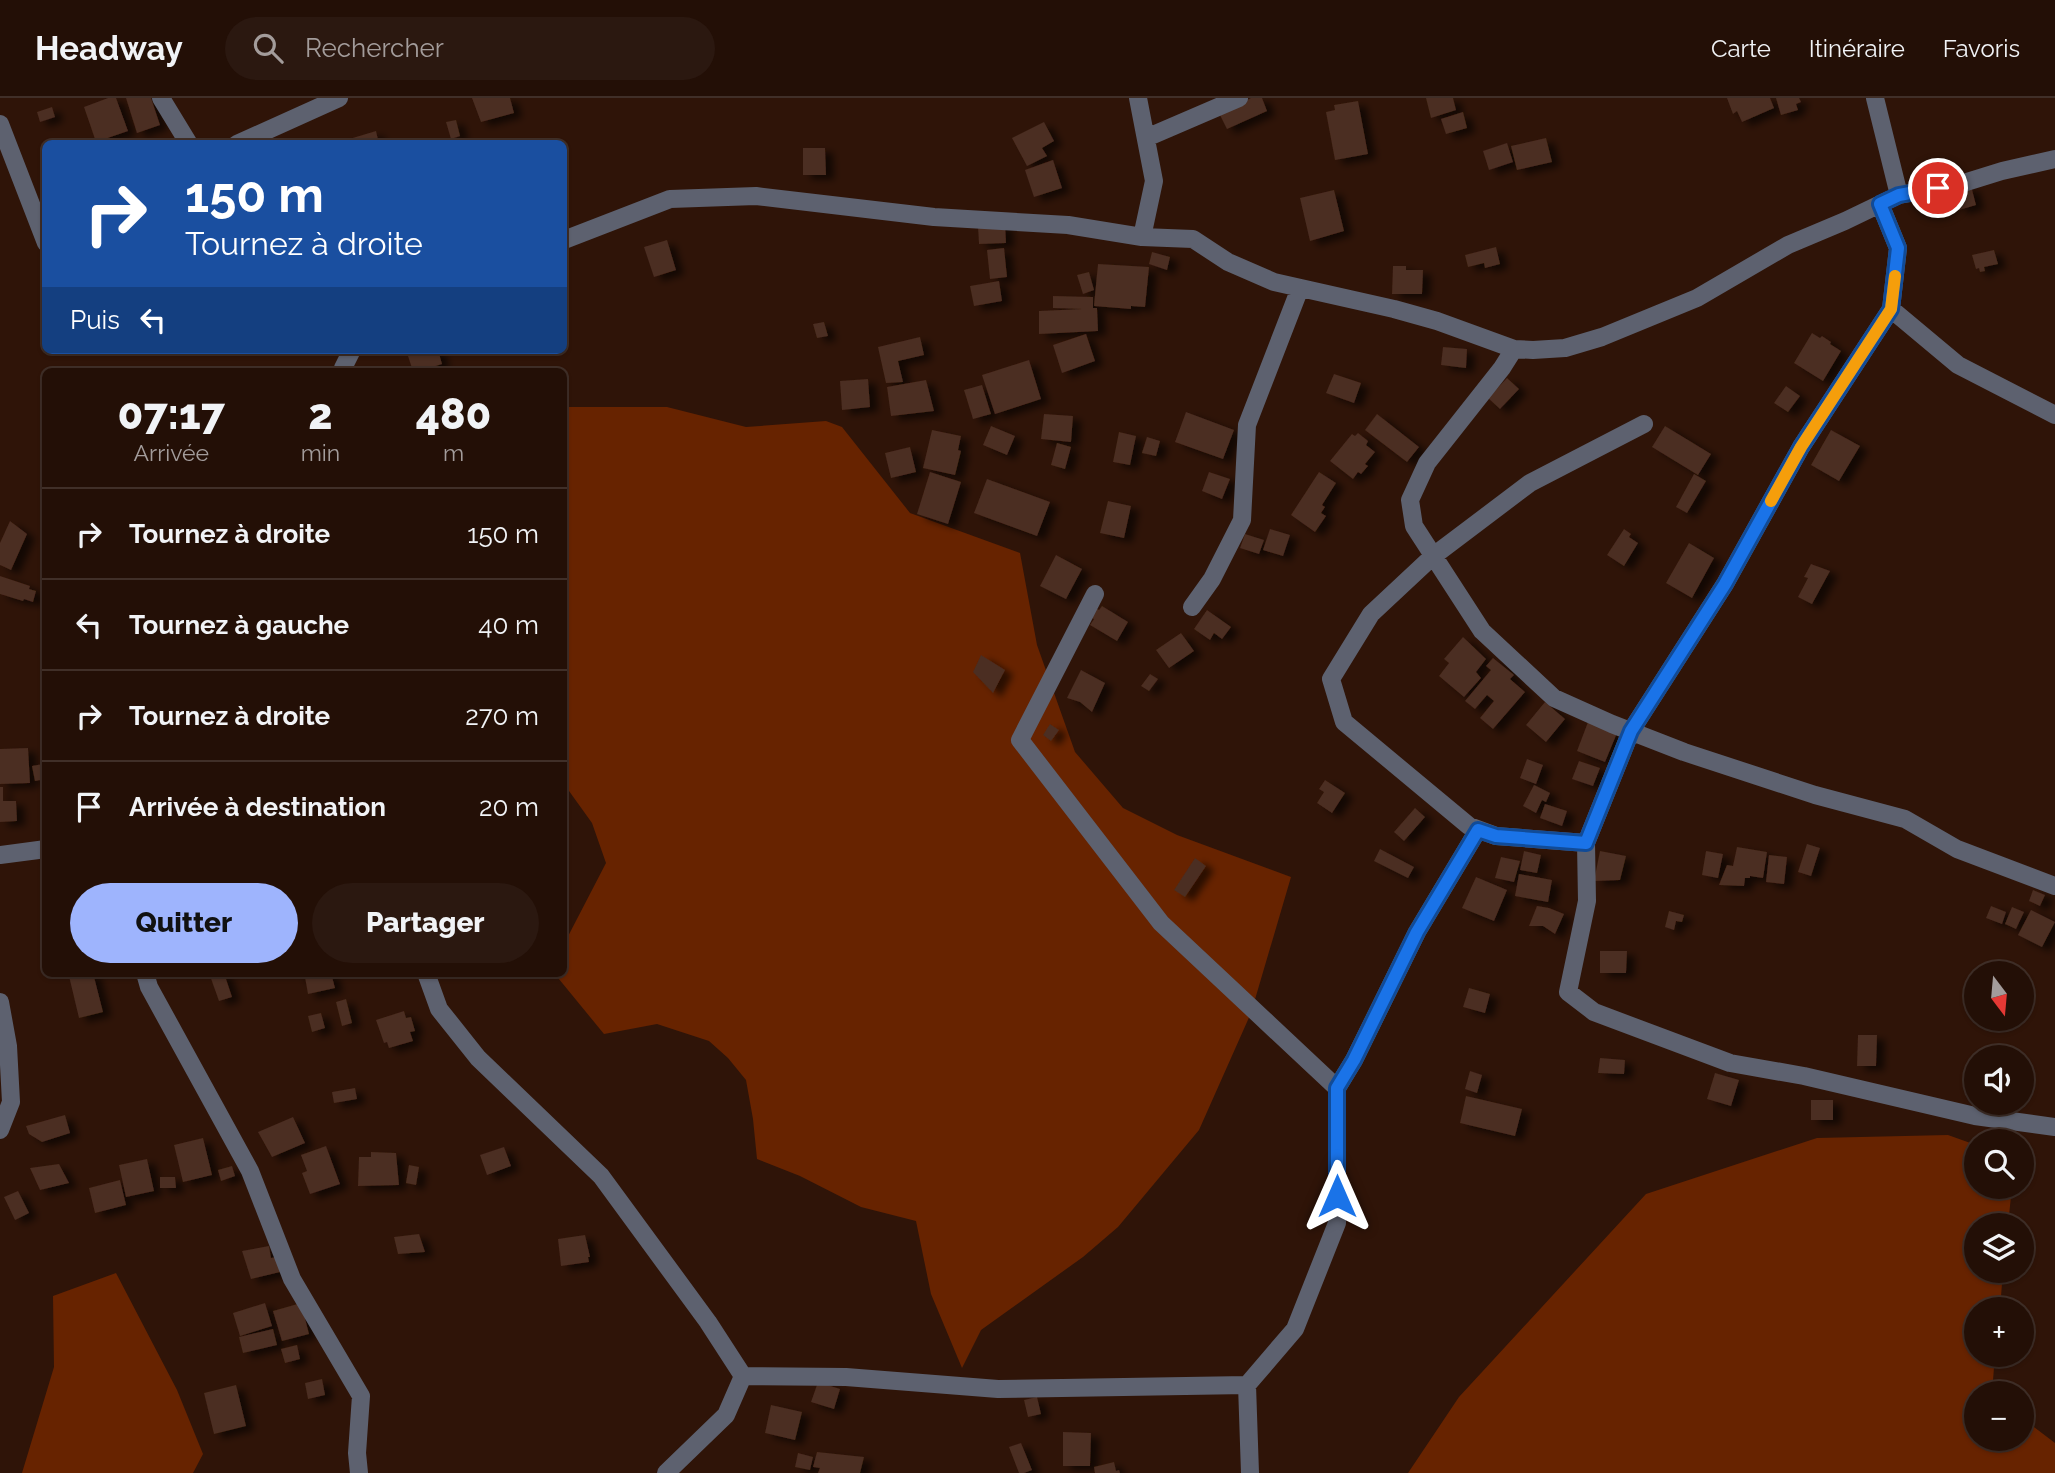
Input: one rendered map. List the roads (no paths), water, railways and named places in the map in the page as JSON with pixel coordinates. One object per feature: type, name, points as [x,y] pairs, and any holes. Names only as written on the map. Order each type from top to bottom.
[{"type":"street","points":[[160,98],[186,140]]},
{"type":"street","points":[[246,140],[339,98]]},
{"type":"street","points":[[1138,98],[1154,181],[1142,237]]},
{"type":"street","points":[[1146,138],[1240,98]]},
{"type":"street","points":[[1875,98],[1899,195]]},
{"type":"street","points":[[0,131],[42,233]]},
{"type":"street","points":[[567,239],[670,199],[756,196],[934,218],[1068,225],[1142,237],[1193,239],[1228,262],[1274,282],[1394,309],[1437,321],[1514,349],[1533,350],[1565,348],[1602,337],[1698,299],[1788,245],[1845,222],[1899,195],[1957,185],[2055,159]]},
{"type":"street","points":[[1880,204],[1898,248],[1891,309],[1801,447],[1725,584],[1631,731],[1586,843],[1587,901],[1568,992],[1594,1012],[1730,1063],[1804,1076],[1975,1116],[2055,1127]]},
{"type":"street","points":[[1192,607],[1212,579],[1242,520],[1247,425],[1300,288]]},
{"type":"street","points":[[1891,309],[1958,365],[2055,415]]},
{"type":"street","points":[[1514,349],[1427,463],[1410,500],[1414,526],[1482,631],[1554,698],[1684,752],[1815,795],[1905,820],[1957,849],[2055,886]]},
{"type":"street","points":[[1586,843],[1496,836],[1469,826],[1345,722],[1331,679],[1371,614],[1432,556],[1530,483],[1644,424]]},
{"type":"street","points":[[1095,594],[1020,740],[1161,923],[1337,1088]]},
{"type":"street","points":[[1250,1473],[1247,1385],[1295,1329],[1337,1223],[1337,1088],[1354,1060],[1417,932],[1478,830]]},
{"type":"street","points":[[0,855],[42,850]]},
{"type":"street","points":[[146,977],[149,987],[250,1171],[292,1279],[361,1396],[357,1453],[359,1473]]},
{"type":"street","points":[[427,977],[439,1009],[478,1058],[601,1176],[708,1322],[743,1376]]},
{"type":"street","points":[[0,1002],[8,1046],[11,1102],[0,1130]]},
{"type":"street","points":[[743,1376],[846,1377],[998,1390],[1247,1385]]},
{"type":"street","points":[[666,1473],[726,1415],[743,1376]]}]
